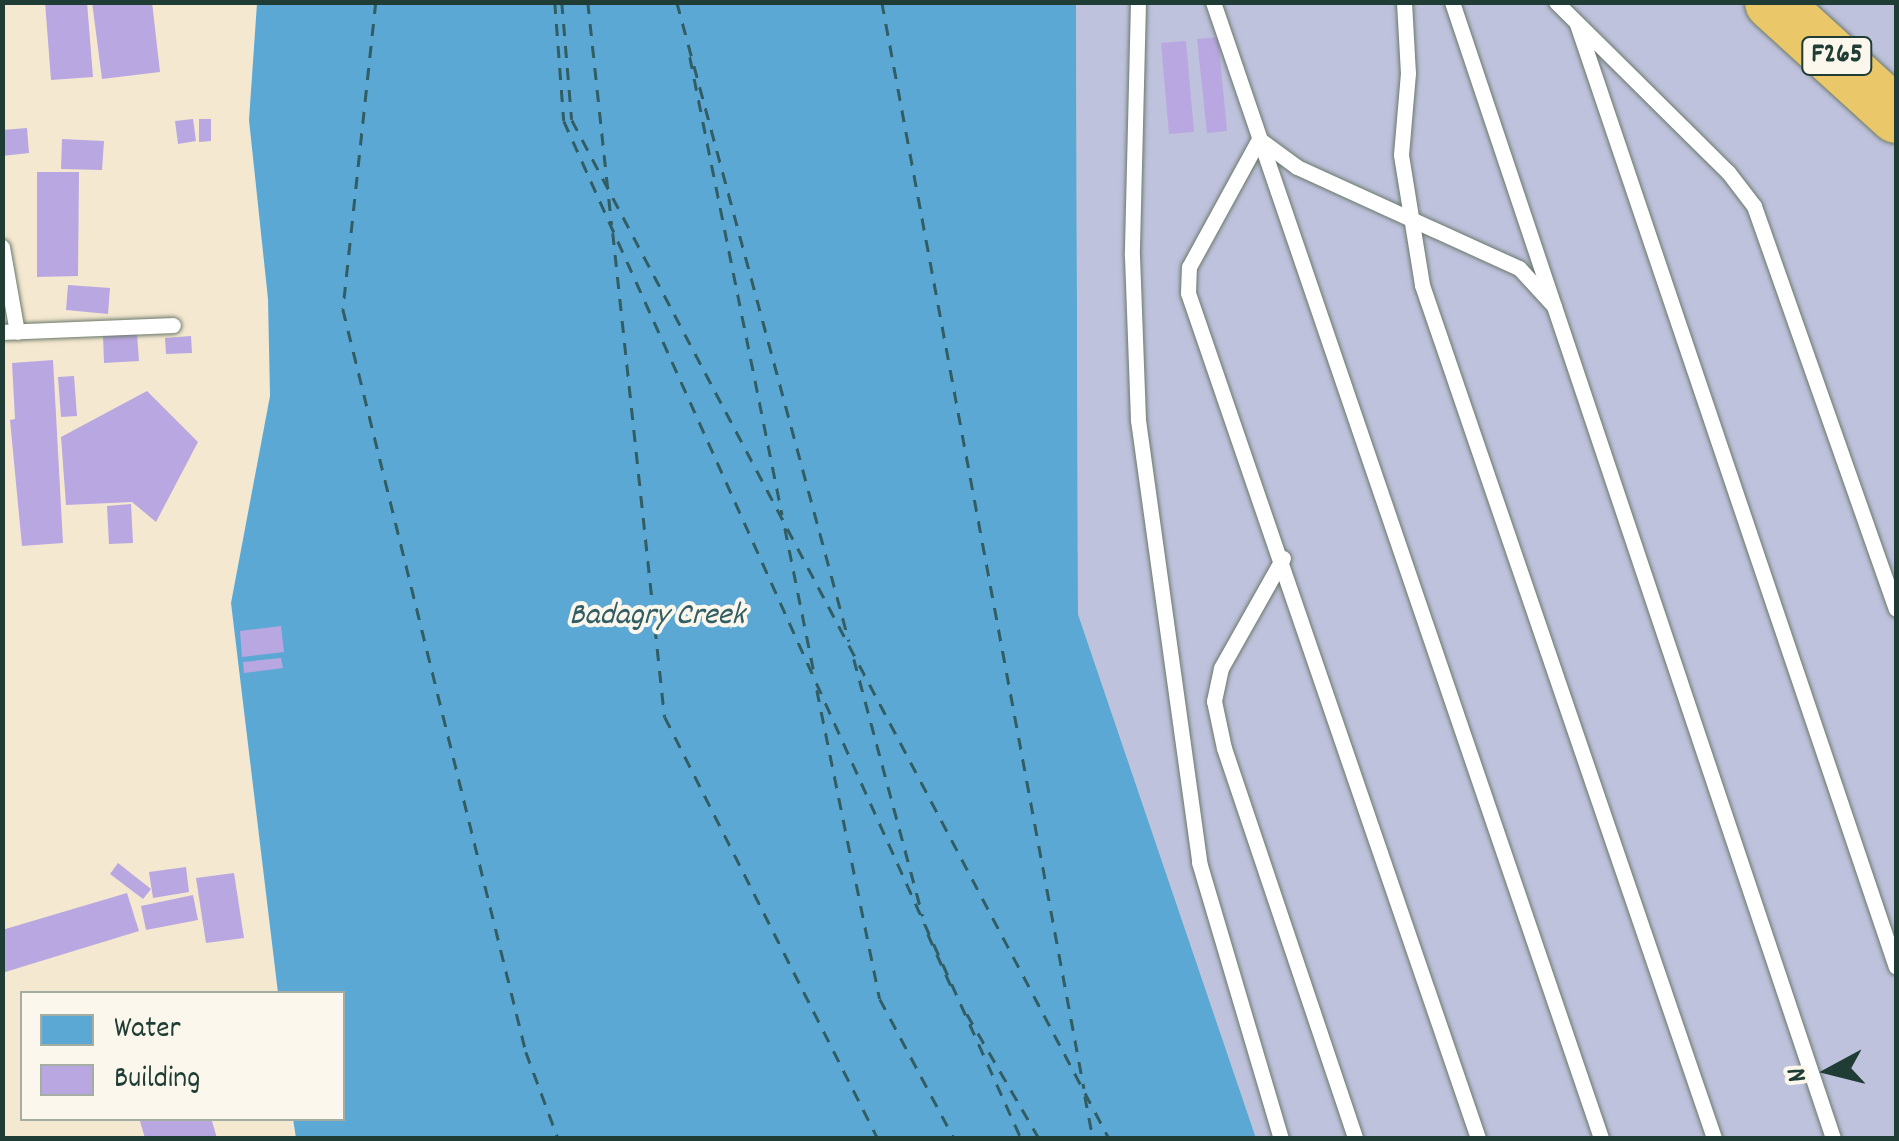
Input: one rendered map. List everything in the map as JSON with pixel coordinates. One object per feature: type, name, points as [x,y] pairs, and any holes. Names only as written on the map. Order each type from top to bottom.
[{"type":"highway","name":"F265","points":[[1772,2],[1896,116]]},
{"type":"lane","points":[[1138,2],[1132,256],[1138,420],[1199,862],[1281,1138]]},
{"type":"lane","points":[[1213,2],[1600,1138]]},
{"type":"lane","points":[[1404,2],[1408,73],[1401,155],[1408,218],[1422,285],[1714,1138]]},
{"type":"lane","points":[[1452,2],[1834,1138]]},
{"type":"lane","points":[[1556,2],[1754,206],[1896,609]]},
{"type":"lane","points":[[1577,24],[1896,966]]},
{"type":"lane","points":[[1259,139],[1297,167],[1519,268],[1554,306]]},
{"type":"lane","points":[[1259,139],[1211,215],[1188,266],[1188,292],[1478,1138]]},
{"type":"lane","points":[[2,247],[10,332],[174,325]]},
{"type":"lane","points":[[1282,558],[1221,668],[1214,701],[1224,748],[1356,1138]]},
{"type":"shaded area","points":[[1076,3],[1896,3],[1896,1138],[1256,1138],[1078,614]]},
{"type":"water","name":"Badagry Creek","points":[[257,3],[1076,3],[1078,614],[1256,1138],[296,1138],[293,1121],[345,1121],[345,991],[278,991],[231,603],[270,396],[268,299],[249,120]]},
{"type":"building","points":[[45,2],[87,2],[93,77],[51,80]]},
{"type":"building","points":[[92,2],[152,2],[160,72],[102,79]]},
{"type":"building","points":[[1218,37],[1227,131],[1207,133],[1197,39]]},
{"type":"building","points":[[1186,41],[1194,132],[1169,134],[1161,43]]},
{"type":"building","points":[[193,119],[196,141],[178,144],[175,121]]},
{"type":"building","points":[[199,119],[211,119],[211,141],[199,142]]},
{"type":"building","points":[[27,128],[29,153],[2,156],[2,130]]},
{"type":"building","points":[[62,139],[104,141],[102,170],[61,169]]},
{"type":"building","points":[[37,172],[79,172],[78,276],[37,277]]},
{"type":"building","points":[[68,285],[110,288],[108,314],[66,310]]},
{"type":"building","points":[[137,334],[139,361],[104,363],[103,336]]},
{"type":"building","points":[[191,336],[192,353],[166,354],[165,338]]},
{"type":"building","points":[[53,360],[63,543],[22,546],[10,420],[15,419],[12,363]]},
{"type":"building","points":[[74,376],[77,416],[61,417],[58,377]]},
{"type":"building","points":[[147,391],[198,442],[156,522],[132,502],[66,505],[61,437]]},
{"type":"building","points":[[131,504],[133,543],[109,544],[107,506]]},
{"type":"building","points":[[281,626],[284,652],[242,657],[240,631]]},
{"type":"building","points":[[281,658],[283,668],[244,673],[243,662]]},
{"type":"building","points":[[118,863],[151,889],[143,899],[110,874]]},
{"type":"building","points":[[186,867],[189,892],[153,898],[149,872]]},
{"type":"building","points":[[234,873],[244,938],[206,943],[196,878]]},
{"type":"building","points":[[127,893],[139,931],[2,973],[2,930]]},
{"type":"building","points":[[193,895],[198,920],[146,930],[141,906]]},
{"type":"building","points":[[140,1121],[212,1121],[217,1138],[145,1138]]},
{"type":"ferry route","points":[[376,2],[343,309],[526,1052],[558,1138]]},
{"type":"ferry route","points":[[555,2],[564,121],[1021,1138]]},
{"type":"ferry route","points":[[562,2],[572,120],[1109,1138]]},
{"type":"ferry route","points":[[588,2],[612,225]]},
{"type":"ferry route","points":[[677,2],[849,641]]},
{"type":"ferry route","points":[[882,2],[1084,1088]]},
{"type":"ferry route","points":[[690,57],[782,515]]},
{"type":"ferry route","points":[[613,233],[665,717],[878,1138]]},
{"type":"ferry route","points":[[785,528],[814,672]]},
{"type":"ferry route","points":[[854,659],[923,916]]},
{"type":"ferry route","points":[[817,690],[880,999],[954,1138]]},
{"type":"ferry route","points":[[928,934],[951,986]]},
{"type":"ferry route","points":[[967,1014],[1039,1138]]},
{"type":"ferry route","points":[[1085,1096],[1093,1138]]}]
